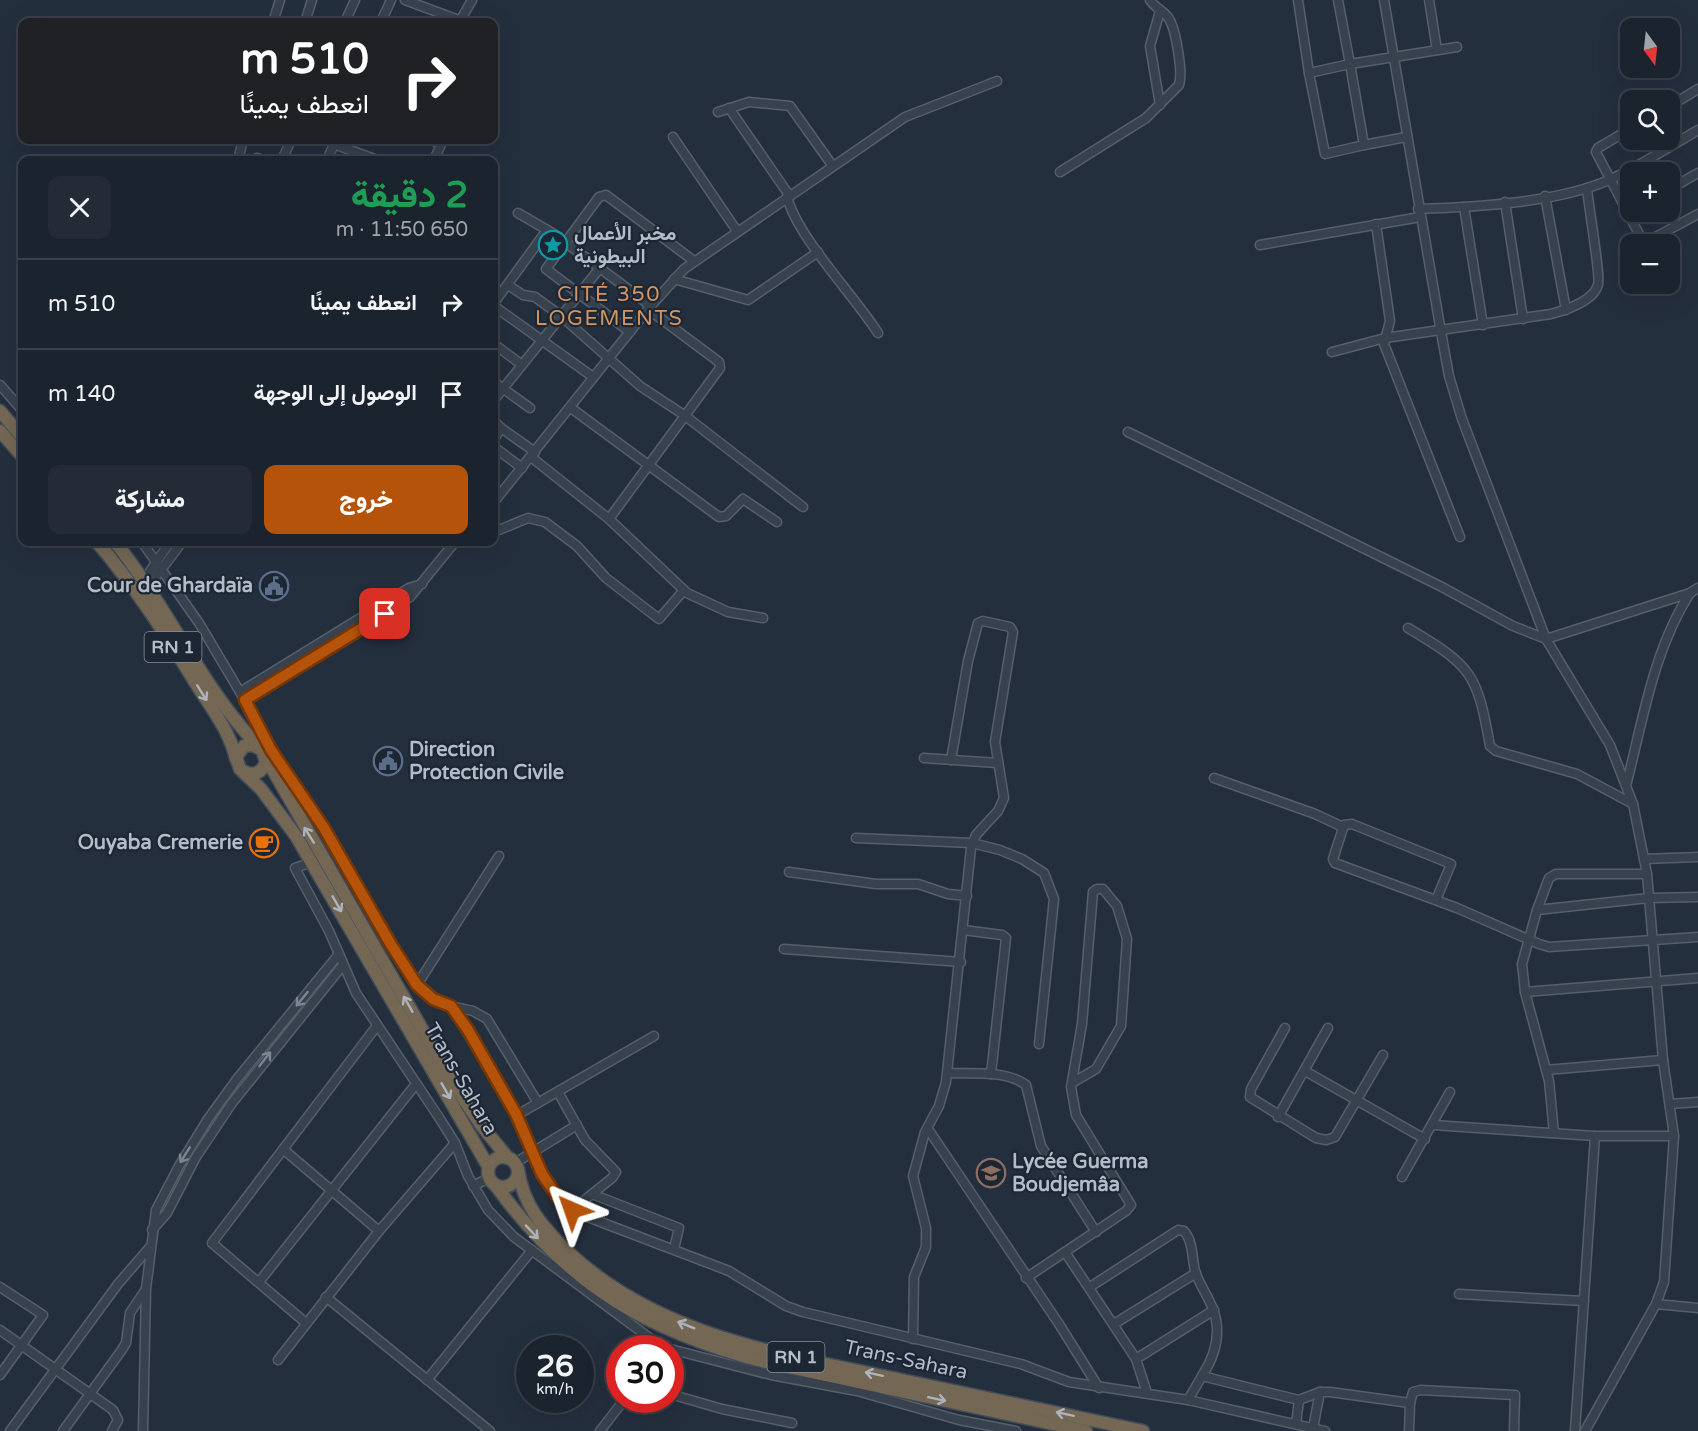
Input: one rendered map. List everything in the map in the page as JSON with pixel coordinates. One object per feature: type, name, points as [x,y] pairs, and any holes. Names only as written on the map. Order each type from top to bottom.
[{"type":"highway","points":[[0,411],[18,432]]},
{"type":"highway","points":[[0,431],[18,451]]},
{"type":"highway","name":"Trans-Sahara","points":[[102,546],[142,589],[236,722],[266,753],[456,1088],[481,1125],[514,1163],[521,1192],[552,1236],[600,1278],[667,1317],[698,1330],[772,1352],[1143,1431]]},
{"type":"highway","name":"Trans-Sahara","points":[[117,546],[221,723],[231,742],[236,759]]},
{"type":"highway","points":[[253,745],[266,753],[261,771],[252,774],[243,771],[236,759],[244,746],[253,745]]},
{"type":"highway","name":"Trans-Sahara","points":[[243,771],[275,806],[312,862],[491,1177],[521,1221],[582,1279],[637,1315],[680,1336],[719,1350],[765,1362],[1086,1431]]},
{"type":"highway","points":[[498,1158],[514,1163],[517,1178],[511,1186],[491,1177],[498,1158]]},
{"type":"street","points":[[274,18],[280,0]]},
{"type":"street","points":[[306,18],[312,0]]},
{"type":"street","points":[[347,18],[355,0]]},
{"type":"street","points":[[383,18],[391,0]]},
{"type":"street","points":[[405,0],[452,18]]},
{"type":"street","points":[[464,18],[472,0]]},
{"type":"street","points":[[1060,172],[1146,118],[1181,81],[1173,29],[1168,17],[1150,0]]},
{"type":"street","points":[[1298,0],[1323,152],[1327,154],[1406,137]]},
{"type":"street","points":[[1338,0],[1364,145]]},
{"type":"street","points":[[1384,0],[1449,376],[1462,419],[1546,639],[1610,745],[1626,783],[1633,804],[1647,874],[1663,1060],[1674,1136],[1664,1282],[1656,1304],[1585,1431]]},
{"type":"street","points":[[1429,0],[1437,50]]},
{"type":"street","points":[[1160,11],[1150,46],[1160,105]]},
{"type":"street","points":[[1309,73],[1456,47]]},
{"type":"street","points":[[498,495],[571,408],[649,308],[674,279],[694,261],[905,117],[997,81]]},
{"type":"street","points":[[1680,100],[1698,89]]},
{"type":"street","points":[[718,112],[749,102],[790,106],[832,165]]},
{"type":"street","points":[[729,108],[788,196],[791,209],[818,252],[847,288],[878,333]]},
{"type":"street","points":[[1260,245],[1376,224],[1419,213],[1587,188],[1609,180],[1698,130]]},
{"type":"street","points":[[1620,135],[1598,148],[1597,158],[1620,198]]},
{"type":"street","points":[[674,137],[737,231]]},
{"type":"street","points":[[340,144],[368,156]]},
{"type":"street","points":[[1680,183],[1698,173]]},
{"type":"street","points":[[1332,351],[1385,338],[1441,332],[1566,310],[1593,294],[1599,279],[1587,188]]},
{"type":"street","points":[[630,332],[546,270],[604,195],[647,224],[694,261]]},
{"type":"street","points":[[1545,196],[1566,310]]},
{"type":"street","points":[[1505,202],[1523,319]]},
{"type":"street","points":[[1464,207],[1483,325]]},
{"type":"street","points":[[518,213],[547,230],[600,268],[720,364],[720,370],[684,415],[609,519]]},
{"type":"street","points":[[1634,222],[1640,236],[1650,240],[1698,214]]},
{"type":"street","points":[[1376,224],[1390,321],[1384,344],[1460,537]]},
{"type":"street","points":[[498,299],[547,230]]},
{"type":"street","points":[[674,279],[748,300],[818,252]]},
{"type":"street","points":[[498,395],[600,268]]},
{"type":"street","points":[[508,285],[523,295],[535,297],[561,316],[640,386],[684,415],[803,507]]},
{"type":"street","points":[[498,307],[593,377]]},
{"type":"street","points":[[498,348],[522,365]]},
{"type":"street","points":[[0,385],[18,405]]},
{"type":"street","points":[[498,385],[530,408]]},
{"type":"street","points":[[571,408],[719,517],[726,516],[743,500],[777,522]]},
{"type":"street","points":[[498,425],[609,519],[684,590],[701,601],[728,612],[763,618]]},
{"type":"street","points":[[498,433],[501,428]]},
{"type":"street","points":[[1128,432],[1442,587],[1513,626],[1546,639],[1694,590]]},
{"type":"street","points":[[498,450],[522,468]]},
{"type":"street","points":[[498,530],[528,518],[545,522],[577,546],[606,578],[659,619],[684,590]]},
{"type":"street","points":[[145,546],[243,696],[266,753],[324,828],[390,943],[417,985],[433,999],[473,1011],[487,1019],[538,1103]]},
{"type":"street","points":[[159,565],[168,546]]},
{"type":"street","points":[[142,589],[159,565],[178,546]]},
{"type":"street","points":[[243,696],[284,676],[371,617],[417,591],[452,546]]},
{"type":"street","points":[[1626,783],[1661,653],[1676,617],[1694,590]]},
{"type":"street","points":[[913,1339],[914,1277],[926,1247],[926,1228],[913,1176],[928,1129],[939,1106],[948,1073],[972,843],[1002,805],[1004,792],[995,742],[1012,632],[1010,627],[983,621],[978,623],[968,661],[951,760]]},
{"type":"street","points":[[1408,628],[1454,658],[1472,675],[1478,690],[1490,746],[1496,751],[1577,774],[1633,804]]},
{"type":"street","points":[[243,696],[279,668],[347,633]]},
{"type":"street","points":[[279,668],[284,676]]},
{"type":"street","points":[[924,758],[997,763]]},
{"type":"street","points":[[1214,778],[1315,814],[1342,827],[1352,824],[1451,864],[1436,900]]},
{"type":"street","points":[[1342,827],[1333,859],[1335,863],[1436,900],[1549,947],[1698,937]]},
{"type":"street","points":[[856,838],[972,843],[1023,859],[1044,873],[1051,886],[1054,899],[1039,1044]]},
{"type":"street","points":[[417,985],[499,856]]},
{"type":"street","points":[[1644,859],[1698,857]]},
{"type":"street","points":[[312,862],[295,868],[343,965],[376,1027],[455,1143],[473,1186],[488,1210],[514,1237],[649,1335]]},
{"type":"street","points":[[789,872],[876,884],[918,884],[948,894],[967,896]]},
{"type":"street","points":[[1554,1133],[1546,1070],[1526,992],[1522,964],[1527,939],[1537,910],[1548,882],[1556,874],[1647,874]]},
{"type":"street","points":[[1026,1278],[1126,1211],[1130,1201],[1076,1115],[1072,1099],[1072,1083],[1084,1000],[1093,892],[1103,889],[1117,906],[1126,939],[1120,1026],[1096,1069],[1072,1083]]},
{"type":"street","points":[[1537,910],[1649,898],[1698,897]]},
{"type":"street","points":[[963,930],[1002,935],[1006,938],[992,1074]]},
{"type":"street","points":[[784,949],[960,962]]},
{"type":"street","points":[[152,1230],[167,1213],[196,1157],[280,1033],[339,954]]},
{"type":"street","points":[[143,1431],[146,1289],[149,1248],[156,1210],[178,1166],[236,1081],[343,965]]},
{"type":"street","points":[[1526,992],[1698,978]]},
{"type":"street","points":[[451,1006],[516,1114],[542,1174],[557,1196],[572,1210],[743,1277],[786,1306],[1021,1364],[1069,1382],[1188,1400],[1325,1431]]},
{"type":"street","points":[[306,1323],[212,1243],[376,1027]]},
{"type":"street","points":[[1285,1028],[1249,1094],[1252,1101],[1316,1138],[1332,1139],[1358,1101],[1383,1055]]},
{"type":"street","points":[[1278,1117],[1328,1028]]},
{"type":"street","points":[[516,1114],[654,1036]]},
{"type":"street","points":[[1546,1070],[1663,1060]]},
{"type":"street","points":[[1305,1071],[1425,1139]]},
{"type":"street","points":[[948,1073],[992,1074],[1012,1078],[1029,1089],[1041,1146],[1096,1232]]},
{"type":"street","points":[[236,1081],[244,1087]]},
{"type":"street","points":[[259,1282],[416,1084]]},
{"type":"street","points":[[558,1092],[596,1153],[612,1165],[616,1172],[572,1210]]},
{"type":"street","points":[[1402,1177],[1450,1092]]},
{"type":"street","points":[[1670,1104],[1698,1102]]},
{"type":"street","points":[[514,1163],[577,1125]]},
{"type":"street","points":[[1433,1125],[1595,1136],[1674,1136]]},
{"type":"street","points":[[928,1129],[1026,1278],[1059,1323],[1099,1388]]},
{"type":"street","points":[[1575,1431],[1595,1136]]},
{"type":"street","points":[[278,1360],[379,1231],[455,1143]]},
{"type":"street","points":[[283,1149],[379,1231]]},
{"type":"street","points":[[473,1186],[491,1177]]},
{"type":"street","points":[[592,1194],[680,1228],[674,1249]]},
{"type":"street","points":[[1090,1287],[1178,1230],[1184,1231],[1189,1238],[1196,1273],[1214,1310],[1217,1332],[1216,1347],[1188,1400]]},
{"type":"street","points":[[10,1431],[118,1284],[149,1248]]},
{"type":"street","points":[[427,1380],[532,1250]]},
{"type":"street","points":[[1065,1252],[1136,1359],[1147,1393]]},
{"type":"street","points":[[1114,1324],[1196,1273]]},
{"type":"street","points":[[0,1287],[42,1314],[0,1375]]},
{"type":"street","points":[[63,1431],[126,1343],[130,1313],[146,1289]]},
{"type":"street","points":[[1459,1294],[1584,1301]]},
{"type":"street","points":[[326,1297],[486,1430]]},
{"type":"street","points":[[1656,1304],[1698,1308]]},
{"type":"street","points":[[1136,1359],[1214,1310]]},
{"type":"street","points":[[0,1330],[55,1372],[117,1414],[117,1424],[112,1431]]},
{"type":"street","points":[[684,1352],[771,1375],[857,1391],[959,1420],[1016,1431]]},
{"type":"street","points":[[1202,1376],[1299,1400],[1320,1392],[1410,1404]]},
{"type":"street","points":[[1409,1431],[1413,1392],[1421,1390],[1515,1395],[1514,1431]]},
{"type":"street","points":[[1313,1428],[1320,1392]]},
{"type":"street","points":[[684,1398],[722,1409],[792,1423]]},
{"type":"street","points":[[1296,1424],[1299,1400]]},
{"type":"street","points":[[600,1431],[614,1413]]},
{"type":"place","name":"مخبر الأعمال البيطونية","points":[[553,245]]},
{"type":"place","name":"Cour de Ghardaïa","points":[[274,586]]},
{"type":"place","name":"Direction Protection Civile","points":[[388,761]]},
{"type":"place","name":"Ouyaba Cremerie","points":[[264,843]]},
{"type":"place","name":"Lycée Guerma Boudjemâa","points":[[991,1173]]},
{"type":"district","name":"CITÉ 350 LOGEMENTS","points":[[609,306]]},
{"type":"route","points":[[385,614],[245,700],[271,750],[324,828],[390,943],[417,985],[433,999],[451,1006],[468,1030],[528,1137],[542,1174],[557,1196],[572,1210]]}]
